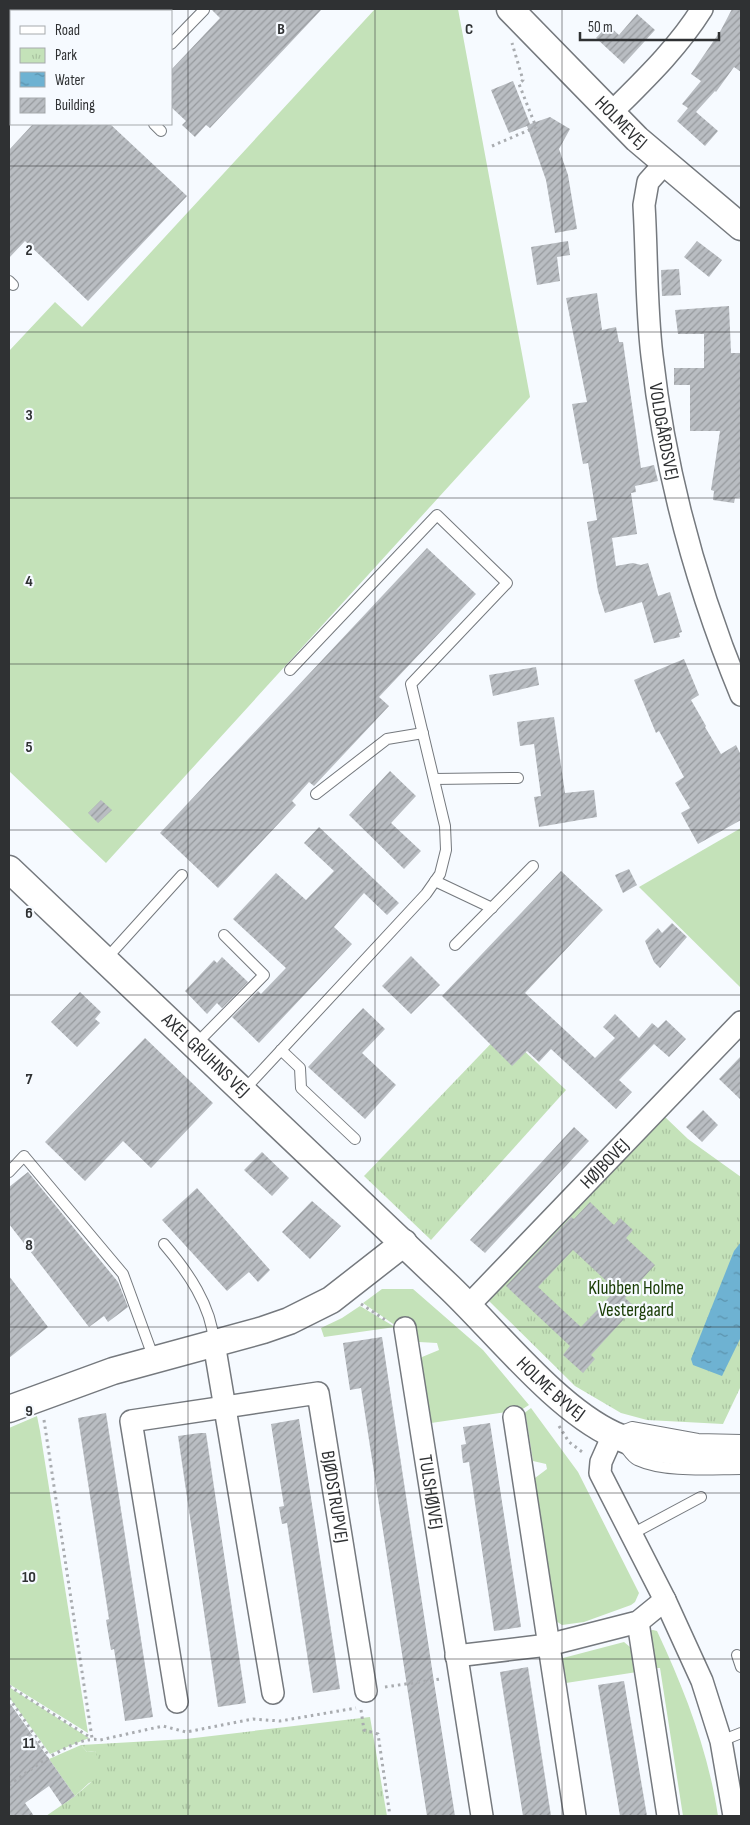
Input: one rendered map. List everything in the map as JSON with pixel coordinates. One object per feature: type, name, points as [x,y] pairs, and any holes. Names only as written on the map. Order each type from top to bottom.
[{"type":"street","name":"HOLMEVEJ","points":[[510,9],[610,114],[664,164],[741,227]]},
{"type":"street","points":[[610,114],[658,66],[691,27],[702,9]]},
{"type":"street","name":"VOLDGÅRDSVEJ","points":[[664,164],[648,182],[644,205],[652,356],[667,452],[690,546],[723,650],[741,695]]},
{"type":"street","name":"AXEL GRUHNS VEJ","points":[[9,869],[404,1243]]},
{"type":"street","name":"HØJBOVEJ","points":[[468,1305],[741,1022]]},
{"type":"street","points":[[9,1409],[113,1371],[289,1321],[314,1310],[348,1288],[404,1243]]},
{"type":"street","name":"HOLME BYVEJ","points":[[404,1243],[548,1387],[586,1419],[614,1435],[653,1448],[679,1453],[741,1453]]},
{"type":"street","name":"TULSHØJVEJ","points":[[405,1328],[482,1816]]},
{"type":"street","points":[[214,1343],[226,1406],[272,1693]]},
{"type":"street","name":"BJØDSTRUPVEJ","points":[[177,1702],[131,1421],[318,1393],[376,1689]]},
{"type":"street","points":[[514,1416],[575,1816]]},
{"type":"street","points":[[614,1435],[600,1462],[600,1473],[630,1535],[665,1600],[702,1681],[721,1741],[734,1816]]},
{"type":"street","points":[[457,1666],[638,1622],[665,1600]]},
{"type":"street","points":[[638,1622],[668,1816]]},
{"type":"lane","points":[[172,43],[204,10]]},
{"type":"lane","points":[[243,1090],[426,894],[440,874],[446,850],[445,826],[411,684],[507,584],[437,515],[290,670]]},
{"type":"lane","points":[[316,794],[387,739],[423,733]]},
{"type":"lane","points":[[434,779],[518,778]]},
{"type":"lane","points":[[455,945],[533,866]]},
{"type":"lane","points":[[105,960],[182,875]]},
{"type":"lane","points":[[435,881],[492,908]]},
{"type":"lane","points":[[195,1044],[264,975],[224,935]]},
{"type":"lane","points":[[281,1050],[300,1068],[301,1088],[354,1139]]},
{"type":"lane","points":[[9,1172],[24,1156],[123,1274],[154,1360]]},
{"type":"lane","points":[[164,1244],[182,1265],[208,1310],[213,1324],[214,1343]]},
{"type":"lane","points":[[741,1440],[698,1440],[632,1427],[614,1435],[636,1460],[650,1464],[676,1468],[741,1469]]},
{"type":"lane","points":[[630,1535],[701,1498]]},
{"type":"lane","points":[[737,1656],[741,1667]]},
{"type":"lane","points":[[721,1741],[741,1733]]},
{"type":"path","points":[[492,146],[536,128],[520,84],[523,80],[510,38]]},
{"type":"path","points":[[348,1288],[362,1305],[397,1327],[405,1328]]},
{"type":"path","points":[[40,1398],[92,1738]]},
{"type":"path","points":[[376,1689],[457,1666]]},
{"type":"path","points":[[9,1686],[92,1738],[100,1740],[164,1726],[186,1732],[253,1719],[280,1721],[361,1707],[364,1730],[378,1734],[390,1816]]},
{"type":"path","points":[[9,1698],[49,1756]]},
{"type":"path","points":[[9,1785],[49,1756],[92,1738]]},
{"type":"green space","points":[[375,9],[458,9],[530,397],[106,863],[9,771],[9,351],[55,302],[82,327]]},
{"type":"green space","points":[[741,828],[741,988],[639,887]]},
{"type":"green space","points":[[503,1031],[566,1090],[431,1240],[364,1176]]},
{"type":"green space","name":"Klubben Holme Vestergaard","points":[[665,1117],[688,1139],[741,1177],[741,1386],[723,1424],[647,1420],[621,1413],[575,1386],[489,1301]]},
{"type":"green space","points":[[382,1289],[413,1289],[483,1350],[529,1405],[521,1410],[431,1423],[421,1360],[422,1357],[439,1350],[437,1343],[419,1342],[412,1323],[396,1326],[363,1303]]},
{"type":"green space","points":[[360,1306],[395,1327],[324,1337],[321,1328],[342,1318]]},
{"type":"green space","points":[[531,1408],[578,1472],[639,1593],[635,1602],[631,1605],[584,1622],[562,1625],[556,1621],[535,1478],[547,1469],[546,1464],[533,1461],[526,1417],[523,1414]]},
{"type":"green space","points":[[37,1416],[88,1733],[9,1684],[9,1428]]},
{"type":"green space","points":[[646,1631],[657,1631],[686,1698],[702,1744],[718,1816],[683,1816],[660,1668],[655,1668]]},
{"type":"green space","points":[[624,1642],[630,1647],[637,1672],[566,1683],[563,1658]]},
{"type":"green space","points":[[9,1687],[89,1738],[50,1754],[9,1697]]},
{"type":"green space","points":[[370,1717],[387,1816],[46,1816],[75,1796],[103,1772],[95,1751],[87,1752],[81,1745],[186,1739]]},
{"type":"green space","points":[[81,1745],[87,1752],[95,1751],[109,1776],[89,1783],[75,1796],[49,1759]]},
{"type":"water","points":[[741,1242],[741,1337],[722,1376],[693,1365],[691,1359],[734,1251]]},
{"type":"building","points":[[211,9],[322,9],[210,128],[206,125],[195,137],[182,125],[186,121],[172,108],[172,69],[220,18]]},
{"type":"building","points":[[732,9],[741,9],[741,72],[734,67],[716,92],[696,112],[718,131],[705,146],[677,121],[688,108],[682,104],[701,81],[691,74],[721,30]]},
{"type":"building","points":[[637,14],[655,30],[624,64],[596,38],[608,25],[619,35]]},
{"type":"building","points":[[513,81],[530,124],[550,117],[570,129],[559,149],[568,175],[577,229],[555,233],[546,180],[527,126],[509,133],[491,90]]},
{"type":"building","points":[[32,125],[111,125],[187,196],[88,301],[25,241],[9,258],[9,150]]},
{"type":"building","points":[[568,241],[570,255],[557,257],[560,281],[537,285],[531,247]]},
{"type":"building","points":[[697,241],[722,260],[709,277],[684,257]]},
{"type":"building","points":[[679,269],[681,295],[662,296],[661,270]]},
{"type":"building","points":[[597,293],[602,330],[616,327],[619,342],[623,342],[641,468],[654,465],[658,481],[635,486],[636,492],[631,493],[637,534],[612,538],[616,566],[648,563],[658,596],[670,592],[682,632],[679,633],[680,637],[654,643],[642,602],[605,613],[598,591],[587,522],[597,520],[588,463],[583,464],[572,404],[587,402],[566,298]]},
{"type":"building","points":[[729,306],[731,353],[741,353],[741,497],[735,498],[734,503],[713,500],[714,491],[711,490],[720,431],[690,431],[690,385],[674,385],[674,368],[704,368],[704,334],[678,334],[675,310]]},
{"type":"building","points":[[427,548],[476,594],[379,697],[389,706],[314,786],[309,782],[292,801],[296,805],[218,888],[160,833]]},
{"type":"building","points":[[684,659],[699,695],[691,700],[721,754],[736,745],[741,755],[741,820],[698,844],[681,813],[690,808],[675,783],[684,777],[659,731],[656,733],[634,680]]},
{"type":"building","points":[[536,667],[539,685],[493,696],[489,675]]},
{"type":"building","points":[[554,717],[565,793],[594,790],[597,817],[539,827],[534,797],[541,796],[534,744],[520,746],[517,722]]},
{"type":"building","points":[[390,771],[416,796],[391,823],[421,851],[404,869],[349,815]]},
{"type":"building","points":[[101,800],[112,810],[98,823],[88,813]]},
{"type":"building","points":[[319,827],[399,903],[387,915],[364,893],[334,927],[352,944],[259,1043],[232,1017],[258,991],[261,994],[286,968],[233,919],[276,873],[306,900],[334,871],[304,843]]},
{"type":"building","points":[[629,869],[637,885],[623,893],[615,875]]},
{"type":"building","points":[[561,871],[603,910],[525,993],[595,1058],[615,1038],[603,1027],[615,1014],[639,1038],[652,1023],[658,1028],[666,1020],[686,1039],[669,1057],[654,1044],[619,1080],[632,1092],[616,1109],[551,1049],[539,1062],[527,1051],[512,1066],[442,996]]},
{"type":"building","points":[[672,923],[687,937],[660,968],[654,962],[645,941],[658,928],[662,933]]},
{"type":"building","points":[[411,956],[440,985],[411,1014],[382,986]]},
{"type":"building","points":[[222,957],[248,982],[222,1008],[217,1003],[207,1014],[185,991],[214,960],[217,963]]},
{"type":"building","points":[[80,992],[101,1012],[95,1019],[100,1023],[77,1047],[51,1022]]},
{"type":"building","points":[[363,1008],[385,1029],[362,1053],[396,1085],[365,1119],[308,1067]]},
{"type":"building","points":[[145,1038],[213,1103],[151,1168],[123,1141],[85,1181],[45,1142]]},
{"type":"building","points":[[741,1056],[741,1100],[719,1079]]},
{"type":"building","points":[[703,1110],[718,1125],[702,1142],[686,1127]]},
{"type":"building","points":[[574,1127],[589,1141],[485,1253],[470,1240]]},
{"type":"building","points":[[262,1152],[289,1178],[272,1196],[244,1170]]},
{"type":"building","points":[[28,1172],[118,1282],[128,1307],[108,1322],[104,1316],[89,1327],[9,1224],[9,1187]]},
{"type":"building","points":[[197,1188],[270,1270],[258,1282],[249,1272],[227,1291],[162,1220]]},
{"type":"building","points":[[312,1201],[341,1226],[310,1259],[282,1232]]},
{"type":"building","points":[[590,1202],[614,1225],[620,1218],[633,1230],[626,1238],[655,1265],[625,1298],[635,1307],[591,1355],[595,1359],[583,1373],[563,1355],[570,1346],[506,1286],[571,1217],[574,1219]],"holes":[[[573,1250],[616,1290],[581,1327],[538,1287]]]},
{"type":"building","points":[[9,1276],[48,1327],[9,1358]]},
{"type":"building","points":[[382,1337],[455,1816],[427,1816],[361,1388],[350,1390],[343,1343]]},
{"type":"building","points":[[106,1413],[153,1717],[125,1721],[114,1649],[111,1650],[106,1620],[109,1619],[78,1418]]},
{"type":"building","points":[[299,1419],[340,1689],[313,1693],[287,1523],[282,1524],[279,1507],[284,1506],[271,1424]]},
{"type":"building","points":[[490,1423],[521,1627],[494,1631],[469,1462],[463,1463],[461,1445],[466,1444],[463,1427]]},
{"type":"building","points":[[206,1433],[246,1703],[218,1707],[178,1436]]},
{"type":"building","points":[[528,1667],[551,1816],[523,1816],[500,1672]]},
{"type":"building","points":[[624,1681],[647,1816],[620,1816],[598,1685]]},
{"type":"building","points":[[9,1702],[75,1796],[62,1805],[49,1786],[25,1803],[34,1816],[9,1816]]}]
